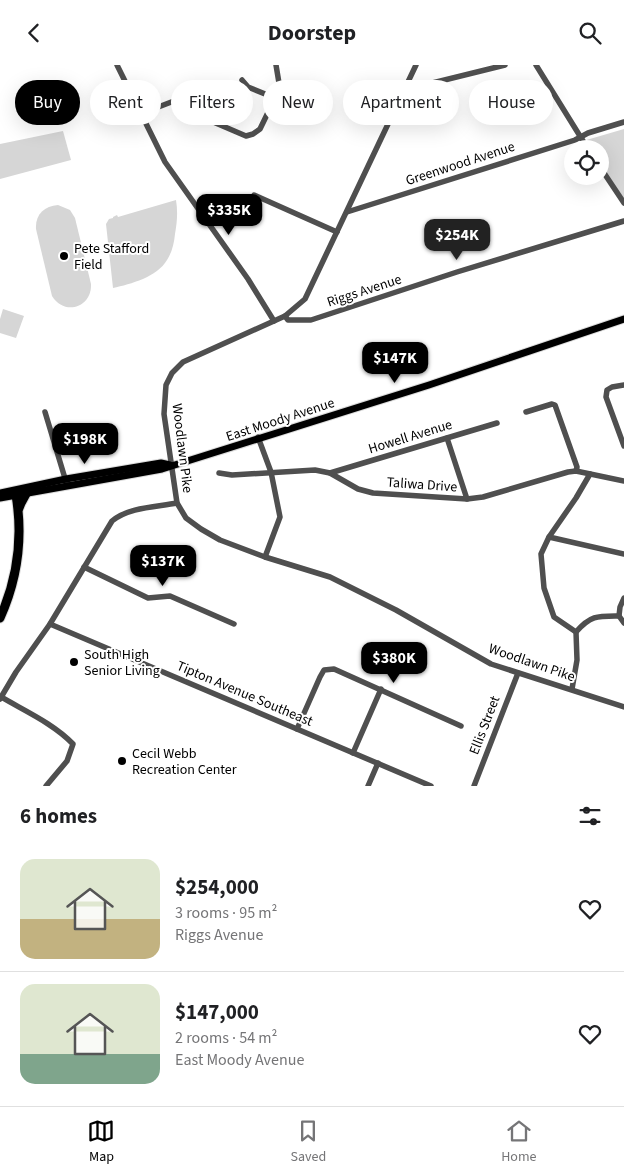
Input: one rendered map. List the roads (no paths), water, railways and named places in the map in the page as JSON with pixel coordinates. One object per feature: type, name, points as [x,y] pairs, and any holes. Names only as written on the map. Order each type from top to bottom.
[{"type":"highway","points":[[0,617],[12,587],[20,542],[16,492]]},
{"type":"highway","points":[[19,516],[20,503],[27,493]]},
{"type":"highway","points":[[0,603],[8,590],[15,570]]},
{"type":"main road","name":"East Moody Avenue","points":[[67,482],[162,469],[212,454],[258,437],[429,385],[624,319]]},
{"type":"main road","points":[[0,493],[16,492],[67,482]]},
{"type":"main road","points":[[0,498],[16,492],[27,493],[67,482]]},
{"type":"street","points":[[117,65],[124,80]]},
{"type":"street","points":[[276,65],[278,80]]},
{"type":"street","name":"Woodlawn Pike","points":[[409,80],[416,65]]},
{"type":"street","points":[[444,80],[505,65]]},
{"type":"street","points":[[536,65],[582,140]]},
{"type":"street","points":[[161,107],[187,96],[195,97],[211,121],[246,136],[260,129],[263,123]]},
{"type":"street","name":"Greenwood Avenue","points":[[347,212],[624,122]]},
{"type":"street","points":[[145,125],[165,162],[248,279],[274,321]]},
{"type":"street","name":"Woodlawn Pike","points":[[388,125],[305,299],[285,317],[183,362],[172,373],[166,385],[164,395],[164,414],[177,503],[186,518],[200,529],[220,540],[265,557],[330,577],[396,610],[491,664],[624,707]]},
{"type":"street","points":[[609,180],[624,203]]},
{"type":"street","points":[[254,195],[337,232]]},
{"type":"street","name":"Riggs Avenue","points":[[285,317],[288,320],[311,321],[457,272],[624,221]]},
{"type":"street","points":[[624,385],[607,390],[606,397],[624,446]]},
{"type":"street","points":[[526,412],[552,403],[557,408],[576,471]]},
{"type":"street","points":[[45,412],[67,482]]},
{"type":"street","name":"Howell Avenue","points":[[330,473],[496,423]]},
{"type":"street","points":[[258,437],[271,472],[280,517],[265,557]]},
{"type":"street","points":[[447,438],[466,499]]},
{"type":"street","name":"Taliwa Drive","points":[[219,473],[232,475],[315,470],[330,473],[358,489],[373,493],[466,499],[483,497],[560,473],[576,471],[624,481]]},
{"type":"street","points":[[576,632],[554,617],[544,588],[540,554],[590,474]]},
{"type":"street","points":[[46,786],[66,761],[73,744],[53,728],[0,698],[50,624],[108,527],[118,516],[130,511],[177,503]]},
{"type":"street","points":[[549,537],[623,553]]},
{"type":"street","points":[[84,567],[148,598],[170,596],[234,624]]},
{"type":"street","points":[[624,598],[619,616],[624,623]]},
{"type":"street","points":[[572,689],[577,660],[576,632],[585,622],[596,616],[619,616]]},
{"type":"street","name":"Tipton Avenue Southeast","points":[[50,624],[431,786]]},
{"type":"street","points":[[297,729],[324,670],[334,669],[460,725]]},
{"type":"street","name":"Ellis Street","points":[[474,786],[518,673]]},
{"type":"street","points":[[353,753],[381,689]]},
{"type":"street","points":[[368,786],[378,763]]},
{"type":"place","name":"Pete Stafford Field","points":[[64,256]]},
{"type":"place","name":"South High Senior Living","points":[[74,662]]},
{"type":"place","name":"Cecil Webb Recreation Center","points":[[122,761]]}]
